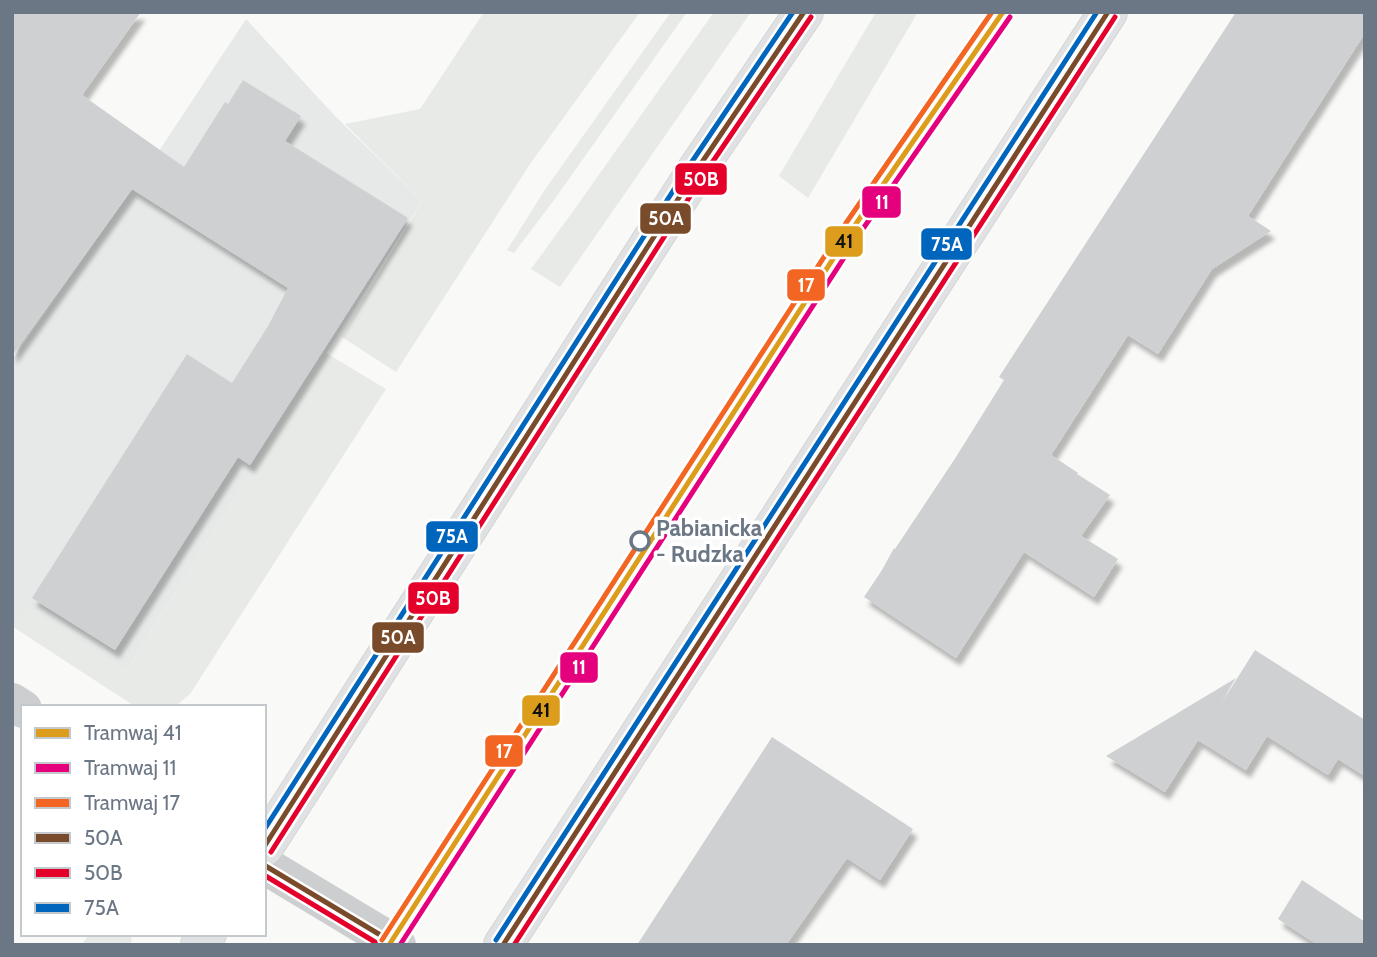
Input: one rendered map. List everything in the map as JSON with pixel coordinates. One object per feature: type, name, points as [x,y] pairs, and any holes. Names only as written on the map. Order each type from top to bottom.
[{"type":"main road","points":[[266,844],[689,182],[804,12]]},
{"type":"main road","points":[[503,945],[1108,12]]},
{"type":"street","points":[[266,865],[397,945]]},
{"type":"shaded area","points":[[484,12],[640,12],[530,164],[396,372],[342,337],[422,201],[345,124],[420,109]]},
{"type":"shaded area","points":[[671,12],[687,12],[514,253],[507,250],[544,191]]},
{"type":"shaded area","points":[[714,12],[751,12],[560,287],[531,269],[574,210]]},
{"type":"shaded area","points":[[876,12],[918,12],[808,198],[779,176]]},
{"type":"shaded area","points":[[246,19],[335,116],[422,201],[113,692],[12,626],[12,360],[161,148]]},
{"type":"shaded area","points":[[326,353],[386,389],[190,694],[177,705],[133,705],[12,626],[28,606],[127,670]]},
{"type":"shaded area","points":[[88,936],[132,936],[131,945],[82,945]]},
{"type":"building","points":[[12,12],[141,12],[82,95],[184,167],[225,102],[228,104],[243,80],[301,116],[285,141],[408,218],[250,465],[238,457],[115,650],[32,598],[187,354],[232,383],[288,288],[132,189],[12,356]]},
{"type":"building","points":[[1236,12],[1365,12],[1365,33],[1248,216],[1271,231],[1212,269],[1158,354],[1128,335],[1051,455],[1110,495],[1081,536],[1118,559],[1094,597],[1024,552],[956,658],[864,597],[1004,380],[999,377]]},
{"type":"building","points":[[1255,650],[1365,720],[1365,776],[1338,759],[1328,775],[1267,736],[1246,770],[1198,740],[1165,792],[1106,756],[1236,678],[1207,726]]},
{"type":"building","points":[[772,737],[913,829],[880,880],[847,858],[786,945],[637,945]]},
{"type":"building","points":[[1302,880],[1365,922],[1365,945],[1318,945],[1278,919]]},
{"type":"tram line","name":"17","points":[[382,940],[846,223],[992,12]]},
{"type":"tram line","name":"41","points":[[389,945],[853,228],[1003,12]]},
{"type":"tram line","name":"11","points":[[400,945],[860,233],[1010,17]]},
{"type":"transit line","name":"75A","points":[[266,827],[689,166],[793,12]]},
{"type":"transit line","name":"50A","points":[[266,844],[696,171],[804,12]]},
{"type":"transit line","name":"75A","points":[[496,940],[1097,12]]},
{"type":"transit line","name":"50A","points":[[503,945],[1108,12]]},
{"type":"transit line","name":"50B","points":[[271,852],[703,176],[811,17]]},
{"type":"transit line","name":"50B","points":[[514,945],[1115,17]]},
{"type":"transit line","name":"50A","points":[[266,866],[397,945]]},
{"type":"transit line","name":"50B","points":[[266,876],[380,945]]},
{"type":"place","name":"Pabianicka - Rudzka","points":[[640,541]]}]
